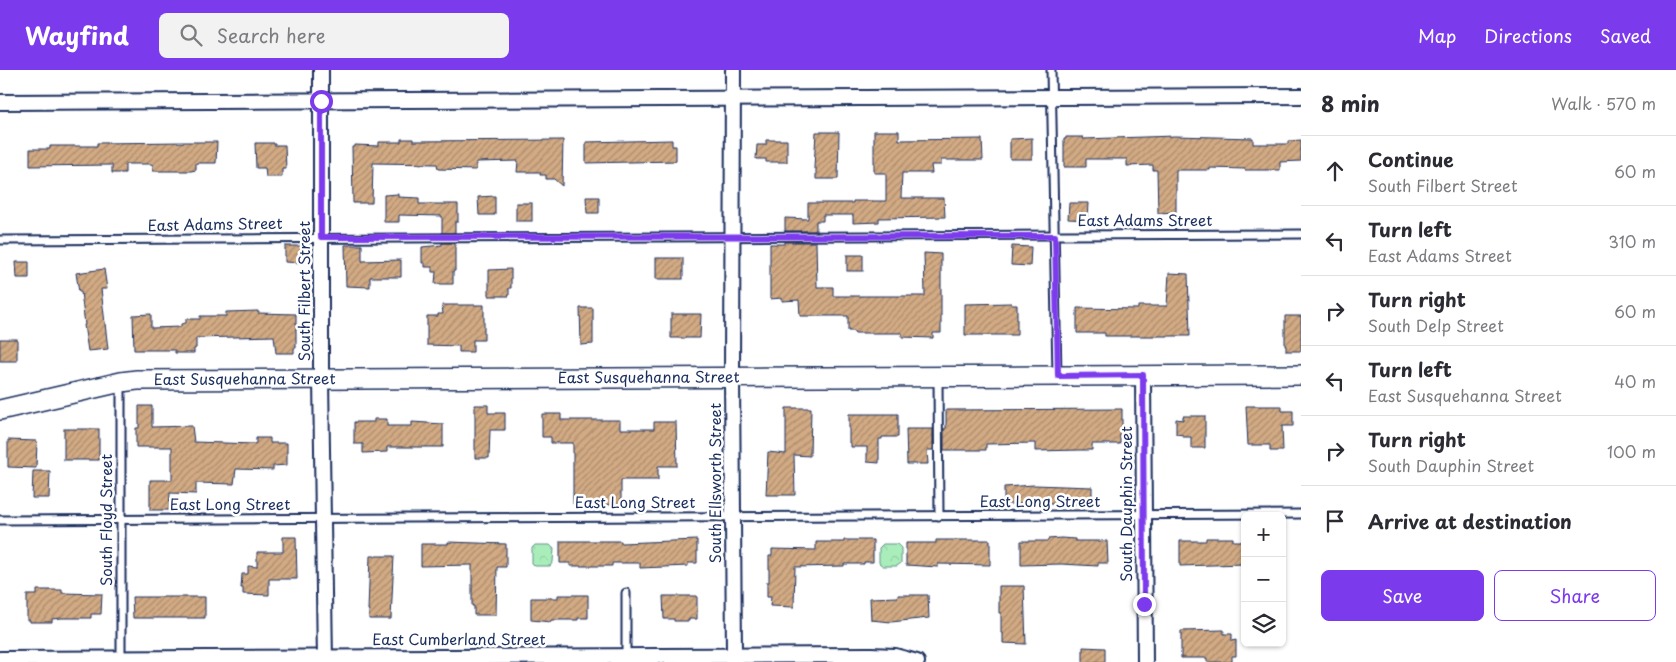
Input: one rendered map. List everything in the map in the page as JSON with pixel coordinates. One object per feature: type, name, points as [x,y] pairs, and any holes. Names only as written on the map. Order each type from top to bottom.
[{"type":"main road","name":"East Susquehanna Street","points":[[0,410],[120,382],[137,380],[1301,375]]},
{"type":"street","name":"South Filbert Street","points":[[321,70],[321,379],[324,660]]},
{"type":"street","name":"South Ellsworth Street","points":[[733,70],[732,377],[734,655]]},
{"type":"street","points":[[0,102],[1301,96]]},
{"type":"street","name":"South Dauphin Street","points":[[1143,375],[1145,662]]},
{"type":"street","name":"East Cumberland Street","points":[[0,659],[324,660],[871,655],[895,656],[917,662]]},
{"type":"lane","points":[[1051,70],[1058,376]]},
{"type":"lane","name":"East Adams Street","points":[[0,240],[321,237],[1301,234]]},
{"type":"lane","points":[[938,376],[939,516]]},
{"type":"lane","name":"South Floyd Street","points":[[120,382],[121,659]]},
{"type":"lane","name":"East Long Street","points":[[0,520],[1301,514]]},
{"type":"lane","points":[[626,593],[626,656]]},
{"type":"green space","points":[[883,544],[897,544],[901,548],[901,563],[897,566],[883,566],[879,563],[879,548]]},
{"type":"green space","points":[[535,545],[550,545],[554,549],[553,562],[550,566],[535,566],[532,563],[532,548]]},
{"type":"building","points":[[874,131],[899,131],[899,140],[982,139],[983,160],[941,160],[941,165],[931,165],[932,173],[902,173],[901,198],[944,198],[945,217],[879,218],[879,222],[853,223],[853,215],[823,215],[823,221],[816,221],[816,231],[785,231],[785,218],[808,219],[808,203],[886,201],[886,173],[874,173]]},
{"type":"building","points":[[816,132],[839,132],[838,179],[816,179],[816,168],[814,168]]},
{"type":"building","points":[[1175,136],[1253,138],[1253,144],[1288,144],[1288,141],[1301,140],[1301,161],[1280,162],[1280,170],[1210,168],[1210,170],[1176,170],[1176,212],[1158,213],[1157,170],[1153,170],[1153,165],[1127,166],[1127,159],[1086,159],[1086,167],[1064,167],[1064,139],[1066,137],[1083,137],[1083,139]]},
{"type":"building","points":[[1032,138],[1032,159],[1010,159],[1010,139]]},
{"type":"building","points":[[401,139],[413,139],[413,141],[563,140],[562,186],[554,179],[546,179],[546,175],[540,175],[540,172],[517,172],[518,161],[476,162],[476,170],[438,169],[437,164],[373,163],[372,203],[353,203],[352,147],[355,147],[355,145],[379,146],[379,142],[401,142]]},
{"type":"building","points":[[672,140],[672,146],[676,146],[676,161],[586,163],[586,142]]},
{"type":"building","points":[[766,140],[787,140],[787,162],[766,162],[766,159],[756,159],[757,145],[766,145]]},
{"type":"building","points":[[217,142],[216,163],[196,163],[196,170],[191,171],[153,171],[153,165],[151,164],[125,164],[125,173],[112,173],[112,165],[30,166],[30,149],[50,149],[50,146],[97,146],[97,143]]},
{"type":"building","points":[[255,143],[285,145],[286,169],[282,169],[282,177],[266,177],[265,168],[256,168]]},
{"type":"building","points":[[398,194],[398,197],[419,198],[419,204],[458,204],[458,222],[455,222],[455,233],[442,233],[442,216],[399,215],[399,222],[384,222],[384,195]]},
{"type":"building","points":[[495,196],[495,215],[479,215],[478,197]]},
{"type":"building","points":[[586,197],[599,197],[599,213],[587,213]]},
{"type":"building","points":[[516,203],[532,203],[532,221],[516,221]]},
{"type":"building","points":[[1069,203],[1089,203],[1088,220],[1068,219]]},
{"type":"building","points":[[784,242],[816,242],[817,287],[833,287],[833,296],[925,296],[924,253],[941,254],[941,333],[933,333],[933,338],[902,337],[902,333],[854,333],[854,331],[848,331],[848,316],[800,316],[799,300],[782,301],[782,298],[770,299],[770,244],[784,244]]},
{"type":"building","points":[[442,243],[455,243],[453,284],[435,284],[436,272],[432,272],[432,267],[425,267],[425,263],[422,263],[422,247],[442,245]]},
{"type":"building","points":[[345,245],[362,245],[362,261],[401,260],[401,277],[370,277],[370,287],[346,286]]},
{"type":"building","points":[[285,246],[301,246],[301,263],[285,262]]},
{"type":"building","points":[[1012,246],[1031,247],[1030,266],[1011,265]]},
{"type":"building","points":[[847,255],[863,255],[863,271],[847,271]]},
{"type":"building","points":[[656,258],[683,258],[683,279],[656,279]]},
{"type":"building","points":[[16,262],[29,262],[29,278],[17,278]]},
{"type":"building","points":[[104,269],[107,289],[101,289],[108,349],[88,351],[81,292],[79,292],[76,273]]},
{"type":"building","points":[[511,269],[509,296],[489,296],[489,270]]},
{"type":"building","points":[[1169,273],[1188,274],[1190,336],[1105,336],[1105,333],[1077,333],[1077,308],[1138,309],[1138,306],[1167,306]]},
{"type":"building","points":[[1011,303],[1012,305],[1017,305],[1017,335],[965,335],[965,304]]},
{"type":"building","points":[[442,305],[484,305],[484,340],[473,340],[473,352],[459,352],[459,346],[427,345],[427,316],[443,314]]},
{"type":"building","points":[[580,308],[593,308],[593,344],[581,345]]},
{"type":"building","points":[[258,311],[258,313],[296,314],[296,348],[294,348],[294,353],[276,353],[274,336],[196,338],[194,353],[175,353],[175,350],[134,350],[133,315],[151,314],[151,328],[181,327],[181,324],[186,323],[186,319],[200,319],[200,316],[226,316],[226,312]]},
{"type":"building","points":[[671,314],[701,314],[700,338],[671,338]]},
{"type":"building","points":[[1285,316],[1301,316],[1301,351],[1286,351]]},
{"type":"building","points":[[0,339],[17,339],[17,361],[0,361]]},
{"type":"building","points":[[475,405],[488,405],[488,413],[505,413],[505,430],[490,430],[489,458],[475,458]]},
{"type":"building","points":[[139,406],[152,406],[152,427],[192,426],[194,442],[254,444],[256,443],[256,438],[270,438],[270,443],[287,443],[287,465],[273,466],[273,470],[236,469],[234,484],[196,483],[196,494],[170,493],[169,510],[150,510],[150,480],[172,480],[172,447],[136,447],[136,428],[139,428]]},
{"type":"building","points":[[1246,406],[1282,406],[1282,411],[1293,411],[1293,426],[1282,426],[1283,451],[1270,451],[1270,445],[1248,445]]},
{"type":"building","points":[[786,408],[811,408],[810,456],[794,455],[795,495],[766,495],[768,452],[786,454]]},
{"type":"building","points":[[1122,409],[1120,444],[1092,444],[1092,450],[1035,451],[1035,443],[986,444],[986,450],[944,450],[946,410]]},
{"type":"building","points":[[542,414],[561,414],[561,420],[620,420],[620,429],[654,429],[654,422],[676,422],[677,466],[658,466],[658,480],[621,480],[621,505],[573,504],[573,443],[551,443],[551,437],[542,437]]},
{"type":"building","points":[[849,414],[898,414],[898,437],[882,437],[882,439],[879,439],[879,463],[867,462],[867,447],[851,447],[851,443],[849,443]]},
{"type":"building","points":[[1183,416],[1205,416],[1205,448],[1191,448],[1191,437],[1183,437],[1183,435],[1176,434],[1176,419],[1183,420]]},
{"type":"building","points":[[374,419],[387,419],[387,426],[412,426],[412,422],[443,424],[443,447],[387,447],[387,452],[363,453],[363,444],[354,444],[354,422],[374,422]]},
{"type":"building","points":[[64,429],[99,429],[99,460],[64,460]]},
{"type":"building","points":[[906,429],[933,429],[933,450],[927,450],[928,464],[907,464]]},
{"type":"building","points":[[8,440],[37,441],[36,468],[8,467]]},
{"type":"building","points":[[33,471],[50,471],[49,498],[32,498]]},
{"type":"building","points":[[1034,485],[1092,487],[1092,504],[1004,504],[1004,487]]},
{"type":"building","points":[[283,537],[296,537],[297,579],[269,579],[269,595],[243,594],[243,588],[241,588],[242,574],[248,574],[248,566],[257,567],[257,552],[283,552]]},
{"type":"building","points":[[1206,538],[1233,538],[1233,541],[1241,541],[1241,564],[1180,566],[1180,541],[1206,541]]},
{"type":"building","points":[[1048,539],[1075,539],[1075,541],[1107,541],[1108,563],[1098,563],[1098,566],[1061,564],[1021,565],[1021,541],[1048,541]]},
{"type":"building","points":[[697,540],[697,563],[688,563],[688,566],[640,568],[640,563],[612,563],[612,566],[570,566],[570,563],[560,563],[560,541],[621,541],[621,543]]},
{"type":"building","points":[[844,540],[873,540],[873,562],[844,564],[844,566],[795,567],[794,607],[770,606],[771,597],[767,597],[767,582],[769,582],[769,556],[772,556],[772,549],[816,550],[816,542],[844,542]]},
{"type":"building","points":[[936,540],[990,540],[990,565],[938,564],[938,567],[906,565],[906,543],[936,543]]},
{"type":"building","points":[[448,542],[506,544],[506,567],[497,567],[496,615],[474,615],[474,606],[472,606],[472,565],[421,566],[421,544],[448,544]]},
{"type":"building","points":[[370,556],[394,556],[391,619],[369,619]]},
{"type":"building","points":[[999,586],[1024,586],[1026,644],[1003,643],[1001,613],[999,613]]},
{"type":"building","points":[[37,590],[62,590],[62,593],[102,594],[101,614],[91,614],[91,618],[62,618],[52,619],[52,622],[30,622],[30,620],[27,620],[27,595],[37,595]]},
{"type":"building","points":[[558,595],[588,595],[588,618],[551,620],[551,622],[531,620],[531,598],[558,598]]},
{"type":"building","points":[[898,595],[928,595],[929,618],[891,622],[871,620],[870,598],[898,597]]},
{"type":"building","points":[[663,596],[697,596],[697,619],[674,621],[674,619],[664,619]]},
{"type":"building","points":[[132,597],[205,597],[205,618],[133,618]]},
{"type":"building","points":[[1224,630],[1224,634],[1232,634],[1232,641],[1236,640],[1236,656],[1232,656],[1232,662],[1207,662],[1207,658],[1181,658],[1181,631]]},
{"type":"building","points":[[1083,647],[1105,648],[1105,662],[1083,662]]},
{"type":"route","points":[[321,101],[321,237],[1055,236],[1058,376],[1143,375],[1144,604]]}]
